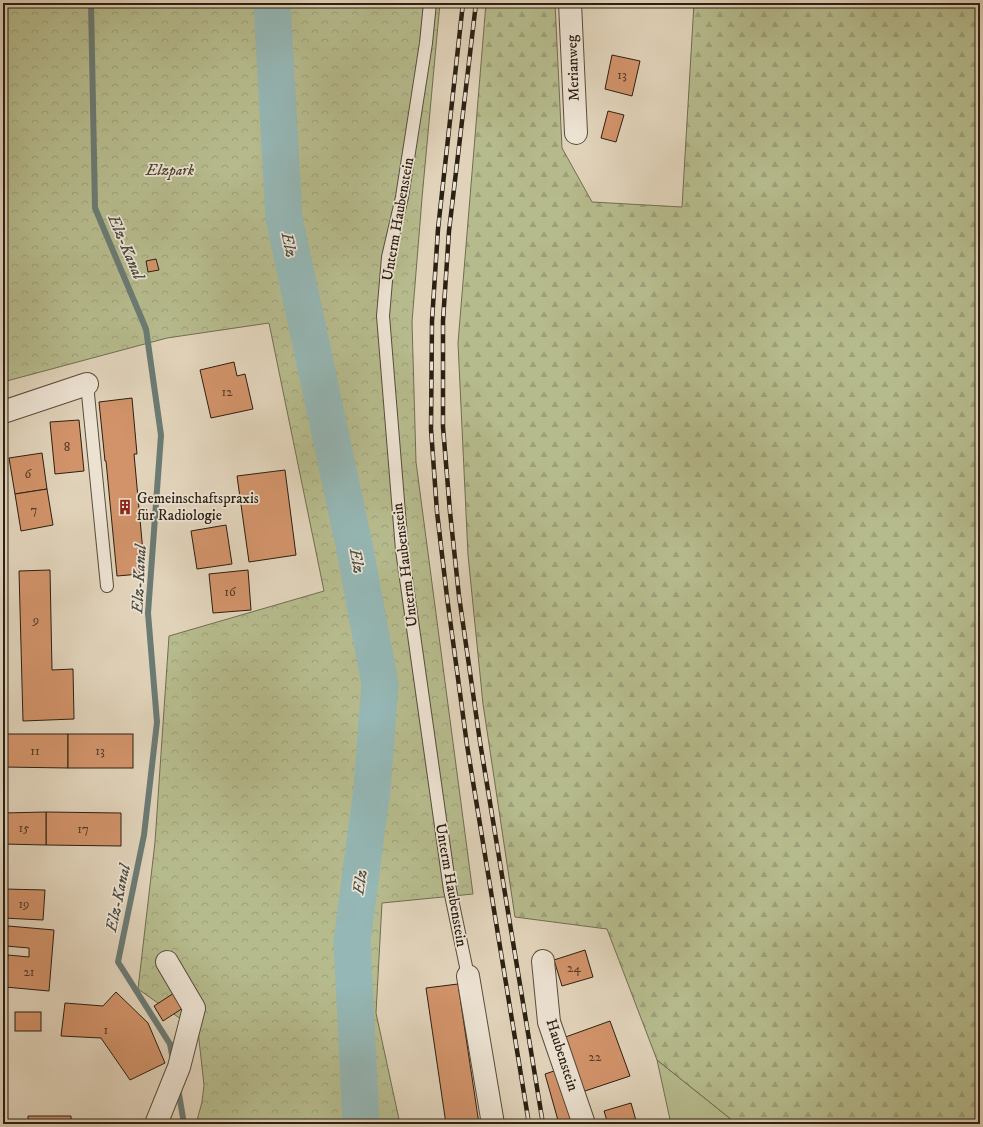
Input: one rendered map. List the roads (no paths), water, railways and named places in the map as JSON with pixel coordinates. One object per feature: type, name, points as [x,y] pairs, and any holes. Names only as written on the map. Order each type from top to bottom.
[{"type":"street","name":"Merianweg","points":[[570,3],[576,133]]},
{"type":"street","points":[[3,412],[87,384]]},
{"type":"street","name":"Haubenstein","points":[[543,961],[549,1022],[584,1124]]},
{"type":"street","points":[[156,1124],[175,1077],[194,1008],[167,962]]},
{"type":"street","name":"Unterm Haubenstein","points":[[468,976],[493,1124]]},
{"type":"lane","name":"Unterm Haubenstein","points":[[430,3],[426,43],[402,197],[388,257],[383,316],[402,550],[450,890],[468,976]]},
{"type":"lane","points":[[87,384],[107,586]]},
{"type":"waterway","name":"Elz-Kanal","points":[[91,3],[95,208],[146,329],[161,435],[148,613],[157,722],[144,835],[118,962],[170,1044],[173,1060]]},
{"type":"waterway","name":"Elz","points":[[272,3],[284,218],[354,545],[380,684],[372,789],[352,941],[361,1124]]},
{"type":"waterway","name":"Elz-Kanal","points":[[178,1088],[184,1124]]},
{"type":"railway","points":[[463,3],[438,229],[432,321],[431,429],[437,512],[467,745],[529,1124]]},
{"type":"railway","points":[[476,3],[449,231],[443,321],[443,427],[459,596],[480,742],[543,1124]]},
{"type":"place","name":"Gemeinschaftspraxis für Radiologie","points":[[125,507]]},
{"type":"park label","name":"Elzpark","points":[[170,170]]}]
